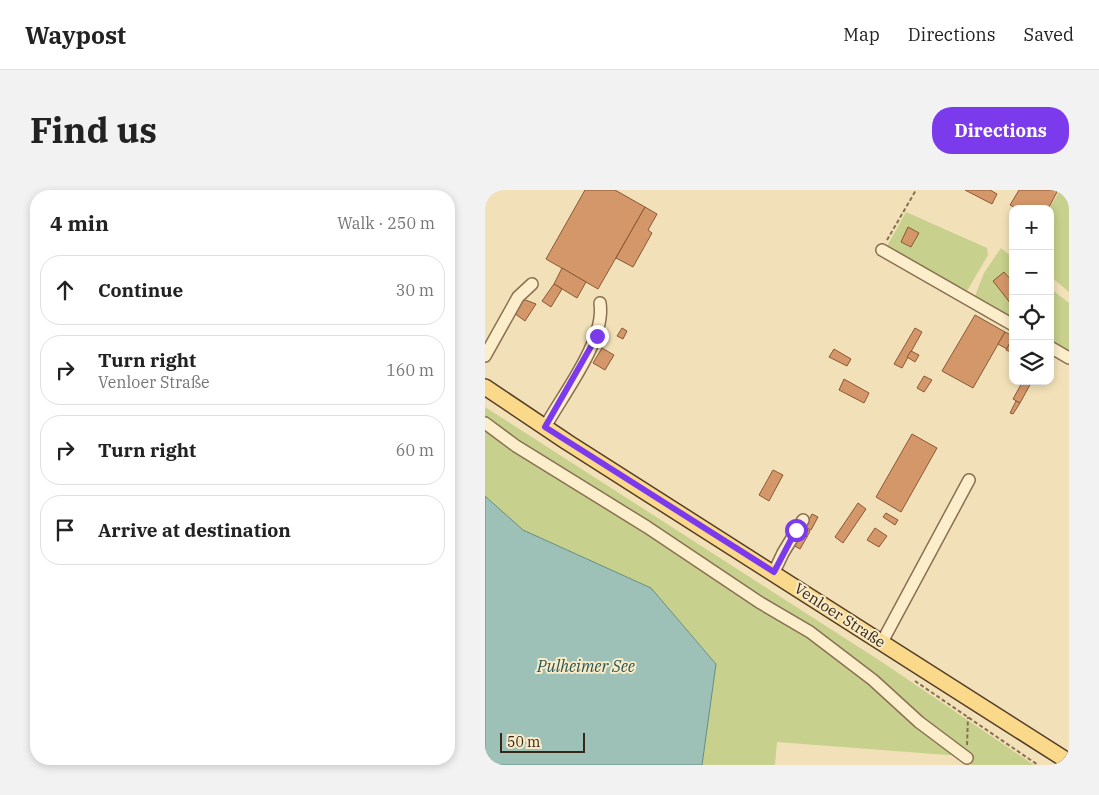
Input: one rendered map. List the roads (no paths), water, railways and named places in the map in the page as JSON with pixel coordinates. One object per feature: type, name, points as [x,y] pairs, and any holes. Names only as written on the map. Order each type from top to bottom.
[{"type":"main road","name":"Venloer Straße","points":[[485,387],[1069,762]]},
{"type":"street","points":[[882,250],[1009,323]]},
{"type":"street","points":[[485,356],[518,297],[532,284]]},
{"type":"street","points":[[545,427],[594,344],[601,319],[600,303]]},
{"type":"street","points":[[1054,349],[1069,358]]},
{"type":"street","points":[[485,423],[517,446],[647,527],[759,602],[809,632],[873,680],[919,722],[967,758]]},
{"type":"street","points":[[882,642],[969,480]]},
{"type":"street","points":[[774,572],[803,520]]},
{"type":"water","name":"Pulheimer See","points":[[485,496],[523,530],[651,588],[716,664],[702,765],[485,765]]}]
